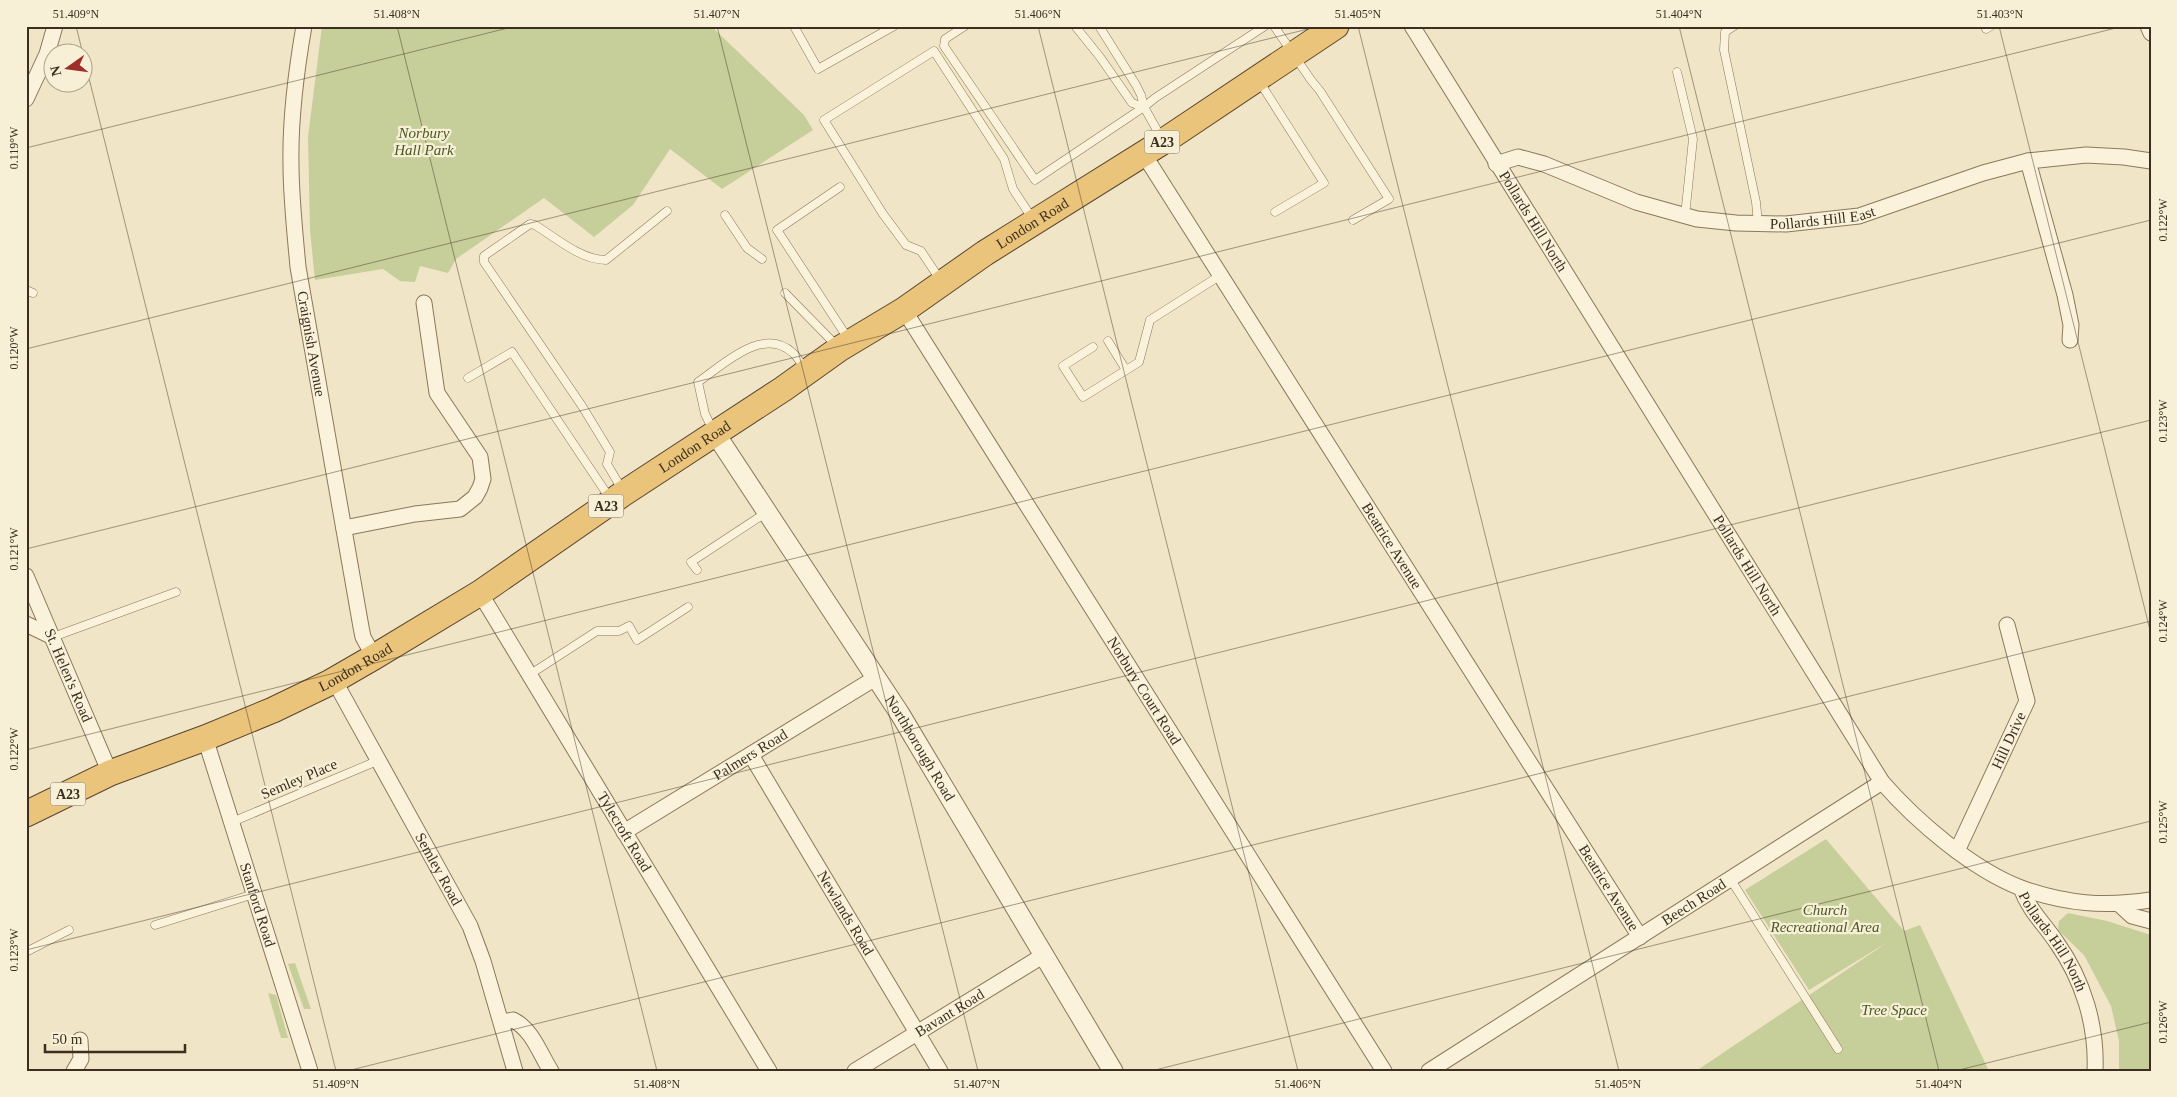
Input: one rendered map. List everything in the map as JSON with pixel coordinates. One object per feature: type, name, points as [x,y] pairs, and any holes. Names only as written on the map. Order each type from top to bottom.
[{"type":"highway","name":"London Road","points":[[26,814],[110,773],[205,738],[273,710],[334,680],[480,593],[618,497],[715,434],[845,345],[904,310],[942,282],[1035,221],[1258,79],[1326,29]]},
{"type":"street","points":[[26,100],[47,54],[54,26]]},
{"type":"street","name":"Craignish Avenue","points":[[304,26],[297,67],[291,139],[291,174],[297,258],[362,632],[374,657]]},
{"type":"street","name":"Pollards Hill North","points":[[1412,26],[1496,164],[1882,782],[1896,798],[1957,851],[1990,875],[2021,888],[2028,905],[2059,944],[2088,1004],[2094,1037],[2095,1071]]},
{"type":"street","points":[[2148,26],[2151,33]]},
{"type":"street","name":"Beatrice Avenue","points":[[1153,147],[1221,275],[1640,937]]},
{"type":"street","name":"Pollards Hill East","points":[[1496,164],[1518,156],[1536,161],[1636,202],[1685,216],[1707,220],[1758,224],[1810,223],[1859,216],[1983,173],[2028,161],[2086,155],[2124,157],[2151,162]]},
{"type":"street","points":[[2028,161],[2065,295],[2071,325],[2070,340]]},
{"type":"street","points":[[344,528],[415,514],[460,509],[476,497],[480,488],[483,479],[480,457],[437,393],[424,303]]},
{"type":"street","name":"Norbury Court Road","points":[[904,310],[1384,1071]]},
{"type":"street","name":"Northborough Road","points":[[715,434],[877,677],[952,799],[1113,1071]]},
{"type":"street","name":"St. Helen's Road","points":[[26,576],[110,773]]},
{"type":"street","name":"Tylecroft Road","points":[[480,593],[769,1071]]},
{"type":"street","points":[[26,624],[53,636]]},
{"type":"street","name":"Hill Drive","points":[[1957,851],[2027,700],[2006,625]]},
{"type":"street","name":"Palmers Road","points":[[624,832],[877,677]]},
{"type":"street","name":"Semley Road","points":[[334,680],[377,761],[470,926],[502,1022],[515,1071]]},
{"type":"street","name":"Stanford Road","points":[[205,738],[254,894],[305,1069]]},
{"type":"street","name":"Newlands Road","points":[[751,754],[940,1071]]},
{"type":"street","name":"Beech Road","points":[[1429,1071],[1882,782]]},
{"type":"street","points":[[2021,888],[2080,903],[2119,904],[2151,900]]},
{"type":"street","points":[[2119,904],[2132,916],[2151,921]]},
{"type":"street","name":"Bavant Road","points":[[855,1071],[1044,955]]},
{"type":"street","points":[[502,1022],[513,1020],[522,1026],[532,1038],[551,1071]]},
{"type":"street","points":[[74,1071],[81,1059],[80,1040]]},
{"type":"lane","points":[[797,26],[795,28],[818,69],[894,26]]},
{"type":"lane","points":[[965,26],[945,39],[944,46],[1035,180],[1265,26]]},
{"type":"lane","points":[[1074,26],[1100,57],[1132,103],[1144,107]]},
{"type":"lane","points":[[1099,26],[1138,90],[1153,147]]},
{"type":"lane","points":[[1274,26],[1320,91],[1389,199],[1353,220]]},
{"type":"lane","points":[[1734,26],[1725,32],[1724,50],[1756,202],[1758,224]]},
{"type":"lane","points":[[1985,26],[1986,29],[1991,26]]},
{"type":"lane","points":[[942,282],[921,251],[906,245],[900,238],[824,120],[934,51],[1004,159],[1013,189],[1035,221]]},
{"type":"lane","points":[[1677,72],[1693,139],[1685,216]]},
{"type":"lane","points":[[1258,79],[1324,183],[1275,212]]},
{"type":"lane","points":[[840,187],[777,230],[845,345]]},
{"type":"lane","points":[[618,497],[607,464],[610,452],[582,406],[484,262],[484,256],[530,224],[535,225],[585,256],[595,260],[606,260],[667,211]]},
{"type":"lane","points":[[725,215],[747,248],[762,259]]},
{"type":"lane","points":[[1094,347],[1064,366],[1083,398],[1139,362],[1150,320],[1221,275]]},
{"type":"lane","points":[[785,293],[845,345]]},
{"type":"lane","points":[[1108,341],[1126,370]]},
{"type":"lane","points":[[715,434],[704,414],[698,382],[752,346],[765,343],[776,344],[794,353],[806,372]]},
{"type":"lane","points":[[468,378],[512,352],[618,497]]},
{"type":"lane","points":[[697,570],[691,562],[767,512]]},
{"type":"lane","points":[[53,636],[176,592]]},
{"type":"lane","points":[[529,674],[597,631],[619,631],[629,626],[637,640],[688,607]]},
{"type":"lane","name":"Semley Place","points":[[232,822],[377,761]]},
{"type":"lane","points":[[1731,880],[1838,1049]]},
{"type":"lane","points":[[155,925],[254,894]]},
{"type":"lane","points":[[26,952],[68,930]]},
{"type":"green space","name":"Norbury Hall Park","points":[[322,26],[711,26],[804,115],[813,130],[722,189],[670,149],[633,205],[594,237],[544,198],[456,259],[448,273],[420,266],[415,282],[400,281],[383,269],[315,280],[310,230],[308,137]]},
{"type":"green space","name":"Tree Space","points":[[1826,839],[1904,931],[1920,925],[1989,1071],[1696,1071],[1888,942],[1809,990],[1745,890]]},
{"type":"green space","points":[[2068,913],[2107,921],[2151,935],[2151,1071],[2119,1071],[2119,1041],[2111,1006],[2084,955],[2058,930],[2059,921]]},
{"type":"green space","points":[[295,963],[311,1009],[304,1009],[288,964]]},
{"type":"green space","points":[[268,993],[276,995],[288,1038],[281,1038]]},
{"type":"park label","name":"Church Recreational Area","points":[[1825,918]]}]
